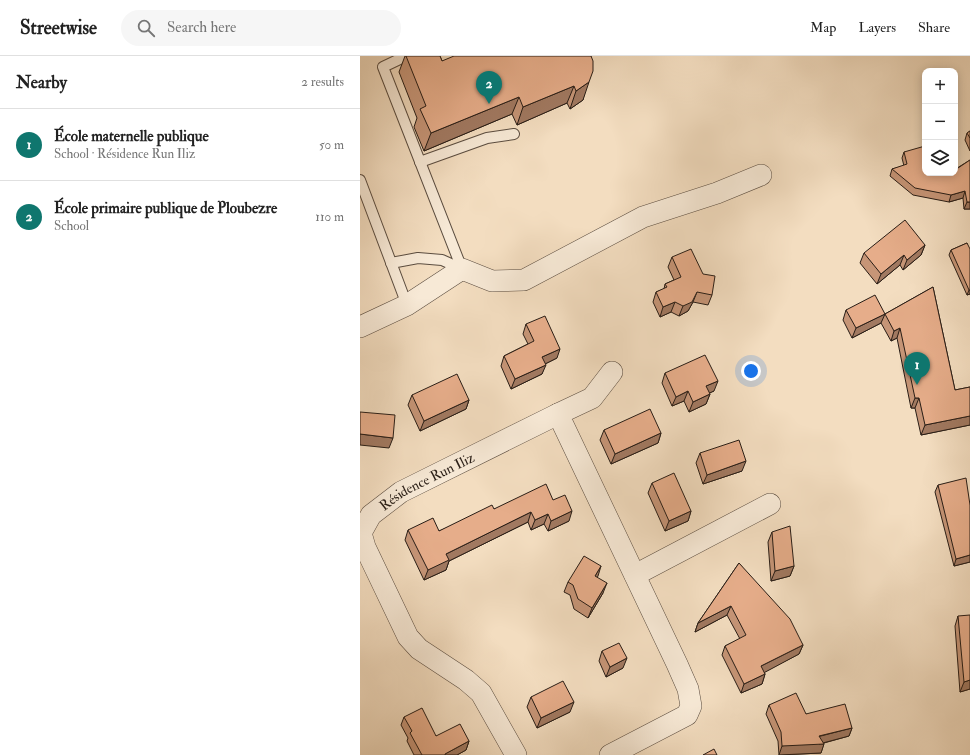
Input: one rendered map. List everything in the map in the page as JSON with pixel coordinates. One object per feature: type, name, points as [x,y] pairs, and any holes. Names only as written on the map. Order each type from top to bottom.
[{"type":"street","points":[[360,328],[407,305],[462,269],[492,281],[524,280],[643,217],[717,193],[761,175]]},
{"type":"street","name":"Résidence Run Iliz","points":[[516,755],[481,693],[466,680],[419,649],[408,637],[365,547],[361,533],[371,515],[401,492],[592,398],[612,372]]},
{"type":"street","points":[[558,414],[677,664],[688,689],[691,706],[687,714],[610,755]]},
{"type":"street","points":[[635,575],[770,504]]},
{"type":"lane","points":[[406,56],[383,67],[462,269]]},
{"type":"lane","points":[[420,162],[486,138],[514,134]]},
{"type":"lane","points":[[360,180],[407,305]]},
{"type":"lane","points":[[391,263],[418,258],[442,260],[462,269]]},
{"type":"building","points":[[406,56],[440,56],[442,61],[454,56],[591,56],[593,61],[593,71],[589,82],[576,91],[574,86],[523,107],[519,97],[431,133],[420,109],[426,106]]},
{"type":"building","points":[[970,131],[970,138],[967,133]]},
{"type":"building","points":[[922,147],[922,176],[958,176],[958,168],[970,160],[970,202],[967,202],[965,191],[951,195],[915,188],[892,169],[907,164],[904,152]]},
{"type":"building","points":[[905,220],[925,245],[907,260],[904,255],[881,274],[864,253]]},
{"type":"building","points":[[967,243],[970,249],[970,290],[951,250]]},
{"type":"building","points":[[691,249],[703,274],[715,276],[712,295],[697,292],[692,302],[683,306],[675,302],[663,307],[656,292],[667,287],[665,284],[681,277],[672,257]]},
{"type":"building","points":[[933,287],[955,390],[970,387],[970,416],[925,425],[919,398],[915,398],[900,328],[894,331],[885,314]]},
{"type":"building","points":[[875,295],[885,314],[856,328],[846,310]]},
{"type":"building","points":[[545,316],[560,349],[542,357],[546,365],[515,379],[504,356],[534,341],[526,324]]},
{"type":"building","points":[[705,355],[718,381],[706,386],[710,394],[693,402],[688,391],[676,397],[665,373]]},
{"type":"building","points":[[457,374],[469,400],[424,421],[412,395]]},
{"type":"building","points":[[650,409],[661,433],[615,454],[604,430]]},
{"type":"building","points":[[360,412],[395,415],[393,438],[360,434]]},
{"type":"building","points":[[739,440],[746,461],[707,475],[700,453]]},
{"type":"building","points":[[674,473],[691,511],[669,521],[652,483]]},
{"type":"building","points":[[966,478],[970,505],[970,555],[956,559],[938,485]]},
{"type":"building","points":[[546,484],[553,500],[565,495],[572,511],[551,521],[548,514],[535,520],[531,512],[446,554],[449,560],[428,570],[408,530],[433,518],[439,531],[492,505],[494,509]]},
{"type":"building","points":[[790,526],[794,566],[775,571],[772,532]]},
{"type":"building","points":[[584,556],[601,566],[595,576],[607,583],[592,608],[578,599],[573,585],[568,582]]},
{"type":"building","points":[[739,563],[790,619],[803,645],[761,666],[765,674],[744,684],[725,646],[746,635],[731,606],[698,623]]},
{"type":"building","points":[[970,615],[970,680],[964,682],[958,616]]},
{"type":"building","points":[[619,643],[627,658],[610,667],[602,651]]},
{"type":"building","points":[[563,681],[574,702],[541,718],[531,697]]},
{"type":"building","points":[[796,693],[806,714],[845,704],[852,728],[819,736],[824,744],[782,746],[781,732],[769,705]]},
{"type":"building","points":[[422,708],[436,736],[460,724],[469,741],[445,755],[422,755],[410,733],[412,731],[404,717]]},
{"type":"building","points":[[714,749],[717,755],[703,755]]},
{"type":"place","name":"École primaire publique de Ploubezre","points":[[489,104]]},
{"type":"place","name":"École maternelle publique","points":[[917,385]]}]
